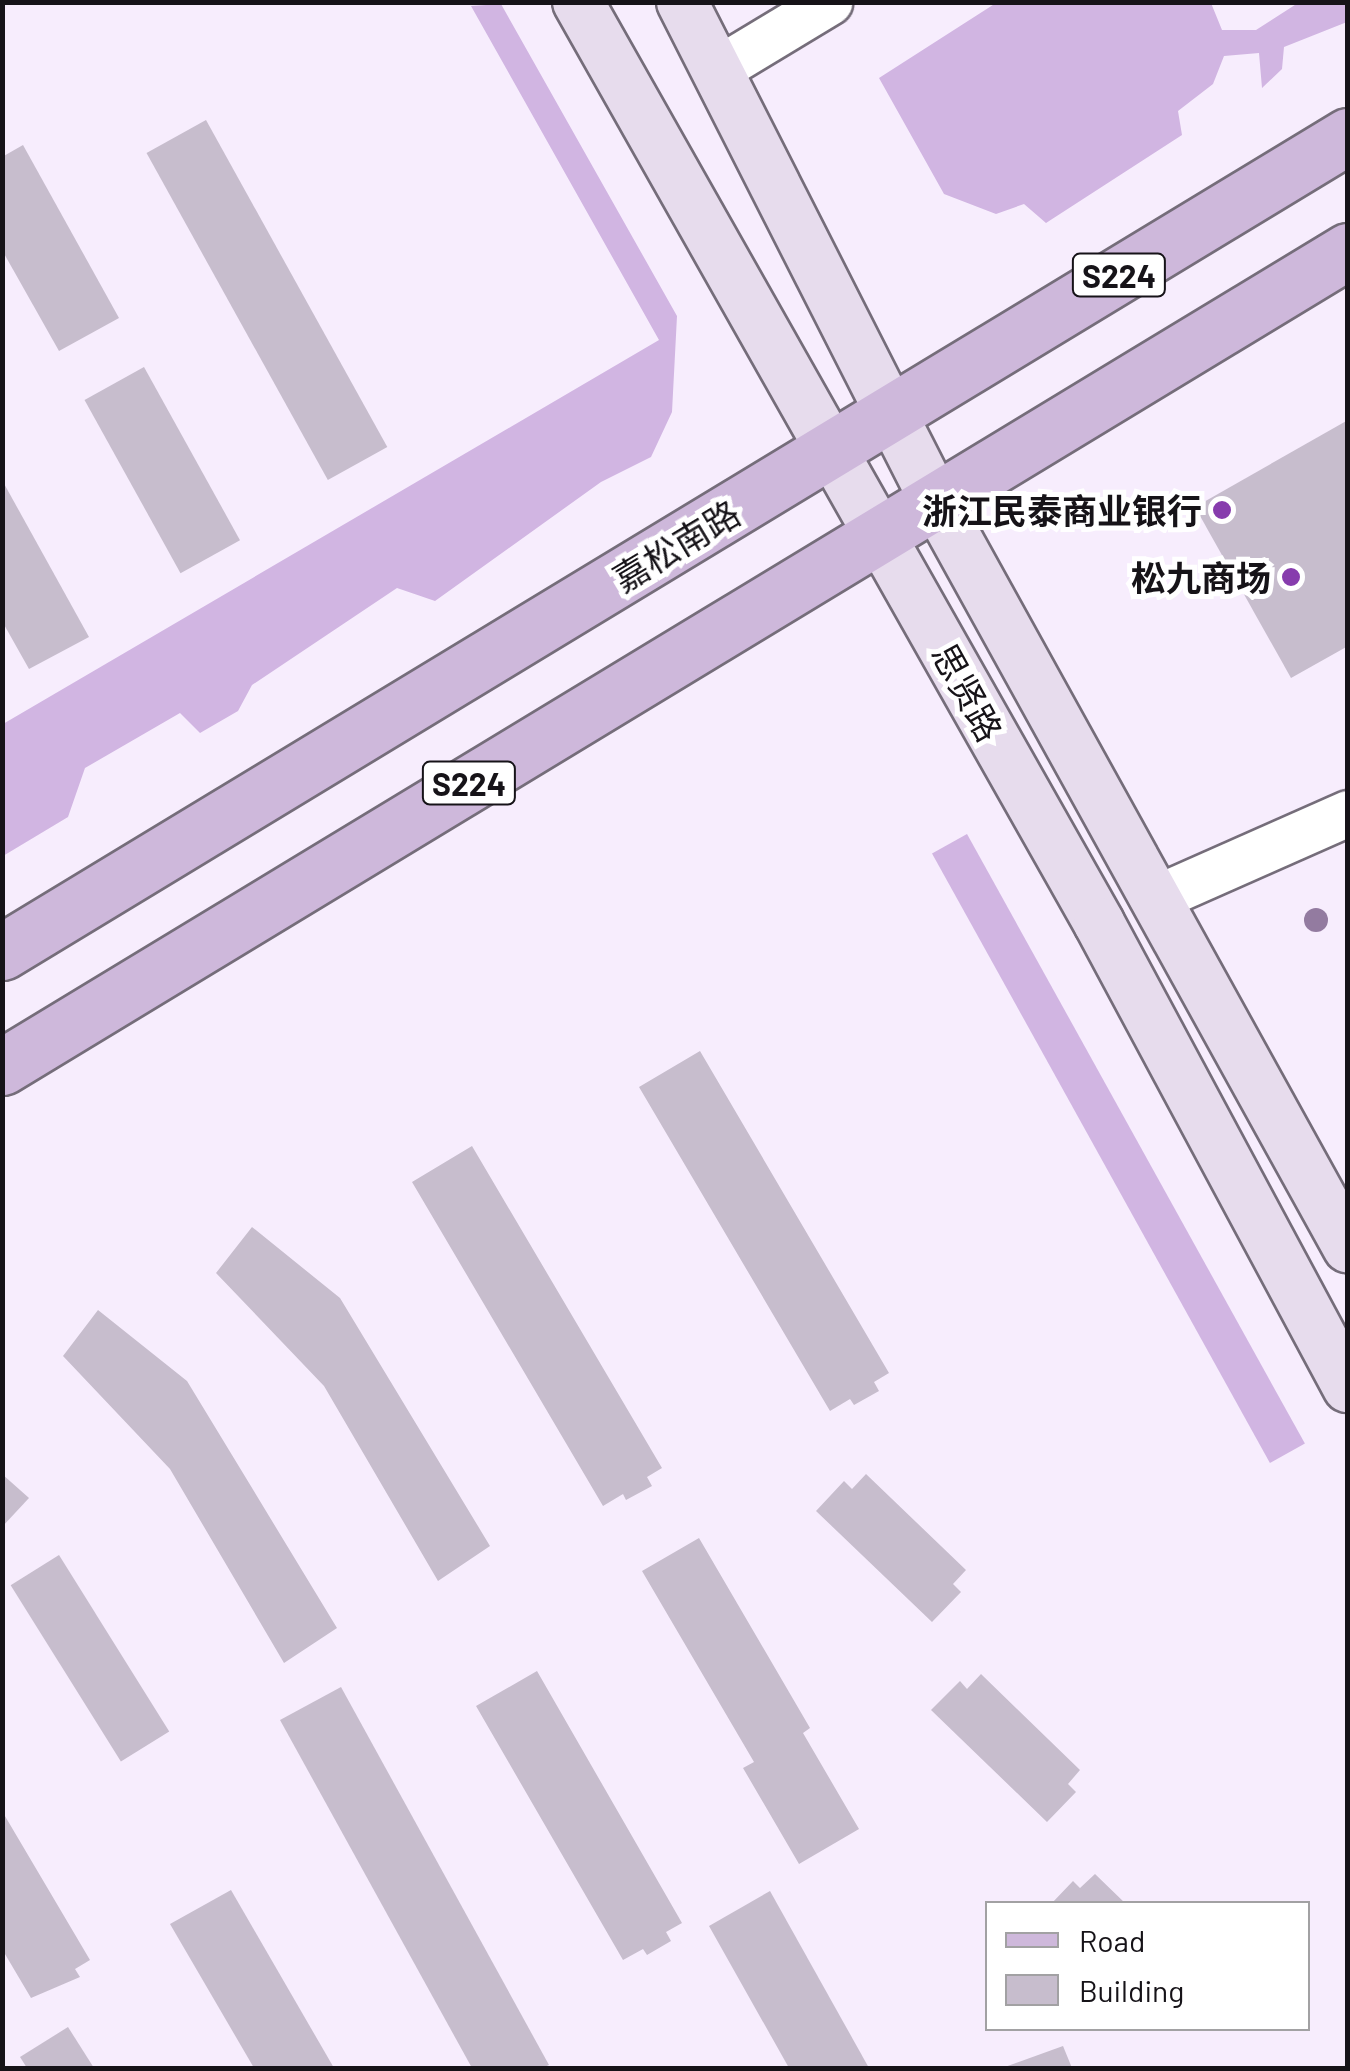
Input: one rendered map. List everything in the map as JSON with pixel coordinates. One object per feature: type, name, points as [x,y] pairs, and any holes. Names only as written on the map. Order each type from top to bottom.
[{"type":"main road","name":"思贤路","points":[[578,2],[827,453],[878,534],[1098,923],[1348,1387]]},
{"type":"main road","name":"思贤路","points":[[682,2],[935,500],[1348,1247]]},
{"type":"main road","name":"嘉松南路","points":[[2,952],[1348,136]]},
{"type":"main road","name":"S224","points":[[2,1067],[1348,251]]},
{"type":"street","points":[[718,68],[830,2]]},
{"type":"street","points":[[1156,898],[1348,813]]},
{"type":"shaded area","points":[[996,3],[1211,3],[1222,30],[1256,30],[1298,3],[1347,3],[1347,22],[1284,47],[1282,69],[1262,88],[1259,53],[1224,56],[1213,84],[1178,111],[1182,135],[1046,223],[1024,204],[996,214],[944,194],[879,78]]},
{"type":"shaded area","points":[[501,4],[677,316],[672,412],[651,457],[601,482],[435,601],[397,588],[252,685],[238,711],[200,733],[180,713],[85,768],[68,817],[3,856],[3,724],[659,340],[471,6]]},
{"type":"shaded area","points":[[967,834],[1305,1444],[1270,1463],[932,853]]},
{"type":"building","points":[[206,120],[387,447],[328,480],[147,153]]},
{"type":"building","points":[[23,145],[119,318],[59,351],[2,250],[2,157]]},
{"type":"building","points":[[144,367],[240,540],[181,573],[85,400]]},
{"type":"building","name":"松九商场","points":[[1348,420],[1348,646],[1291,678],[1195,507]]},
{"type":"building","points":[[2,480],[89,637],[29,669],[2,621]]},
{"type":"building","points":[[700,1051],[889,1373],[874,1382],[879,1391],[854,1405],[850,1399],[830,1411],[639,1087]]},
{"type":"building","points":[[472,1146],[662,1468],[647,1477],[652,1486],[626,1500],[623,1494],[603,1506],[412,1182]]},
{"type":"building","points":[[252,1227],[340,1298],[490,1546],[438,1581],[324,1386],[216,1273]]},
{"type":"building","points":[[98,1310],[187,1381],[337,1628],[284,1663],[170,1469],[63,1356]]},
{"type":"building","points":[[2,1474],[29,1498],[2,1527]]},
{"type":"building","points":[[866,1474],[966,1570],[953,1584],[961,1592],[932,1622],[816,1511],[844,1481],[852,1489]]},
{"type":"building","points":[[699,1538],[810,1728],[803,1733],[859,1829],[799,1864],[743,1768],[754,1762],[642,1571]]},
{"type":"building","points":[[59,1555],[169,1731],[121,1762],[11,1585]]},
{"type":"building","points":[[537,1671],[682,1923],[666,1932],[671,1941],[647,1955],[643,1949],[623,1960],[476,1706]]},
{"type":"building","points":[[981,1674],[1080,1770],[1068,1784],[1076,1792],[1047,1822],[931,1710],[960,1681],[967,1689]]},
{"type":"building","points":[[341,1687],[549,2065],[472,2068],[280,1720]]},
{"type":"building","points":[[2,1811],[90,1960],[75,1969],[80,1977],[31,1998],[2,1949]]},
{"type":"building","points":[[1095,1874],[1123,1901],[1054,1901],[1073,1881],[1080,1888]]},
{"type":"building","points":[[231,1890],[334,2068],[254,2068],[170,1924]]},
{"type":"building","points":[[770,1891],[869,2068],[789,2068],[709,1926]]},
{"type":"building","points":[[68,2027],[94,2068],[27,2068],[20,2057]]},
{"type":"building","points":[[1063,2046],[1072,2068],[1002,2068]]},
{"type":"place","name":"浙江民泰商业银行","points":[[1222,510]]},
{"type":"place","name":"松九商场","points":[[1291,577]]}]
